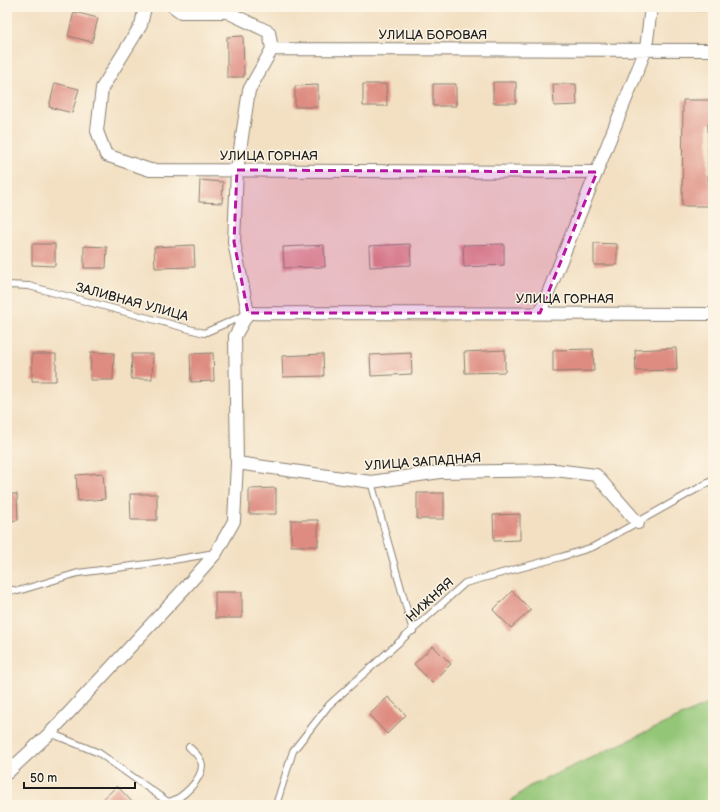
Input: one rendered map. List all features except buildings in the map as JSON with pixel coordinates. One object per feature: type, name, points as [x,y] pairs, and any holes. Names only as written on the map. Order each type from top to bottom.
[{"type":"street","name":"УЛИЦА ГОРНАЯ","points":[[145,7],[141,25],[102,88],[97,131],[106,155],[150,170],[597,172]]},
{"type":"street","points":[[7,773],[50,733],[216,552],[234,521],[237,463],[235,336],[248,313],[234,242],[238,170],[249,90],[272,49],[269,32],[227,12],[181,12],[174,7]]},
{"type":"street","points":[[540,313],[646,49],[650,7]]},
{"type":"street","name":"УЛИЦА БОРОВАЯ","points":[[272,49],[713,50]]},
{"type":"street","name":"УЛИЦА ГОРНАЯ","points":[[248,313],[713,314]]},
{"type":"street","name":"УЛИЦА ЗАПАДНАЯ","points":[[237,463],[371,482],[440,472],[555,470],[596,476],[638,523]]},
{"type":"lane","name":"ЗАЛИВНАЯ УЛИЦА","points":[[7,285],[29,286],[204,333],[248,313]]},
{"type":"lane","name":"НИЖНЯЯ","points":[[276,805],[293,751],[329,705],[375,662],[413,631],[465,583],[593,547],[713,480]]},
{"type":"lane","points":[[371,482],[413,631]]},
{"type":"lane","points":[[7,589],[18,591],[78,573],[155,563],[216,552]]},
{"type":"lane","points":[[50,733],[99,753],[168,802],[174,801],[181,796],[200,773],[202,764],[200,757],[189,747]]},
{"type":"highlighted area","points":[[237,170],[597,172],[540,313],[248,313],[234,242]]},
{"type":"green space","points":[[713,701],[713,805],[506,805],[528,787]]}]
